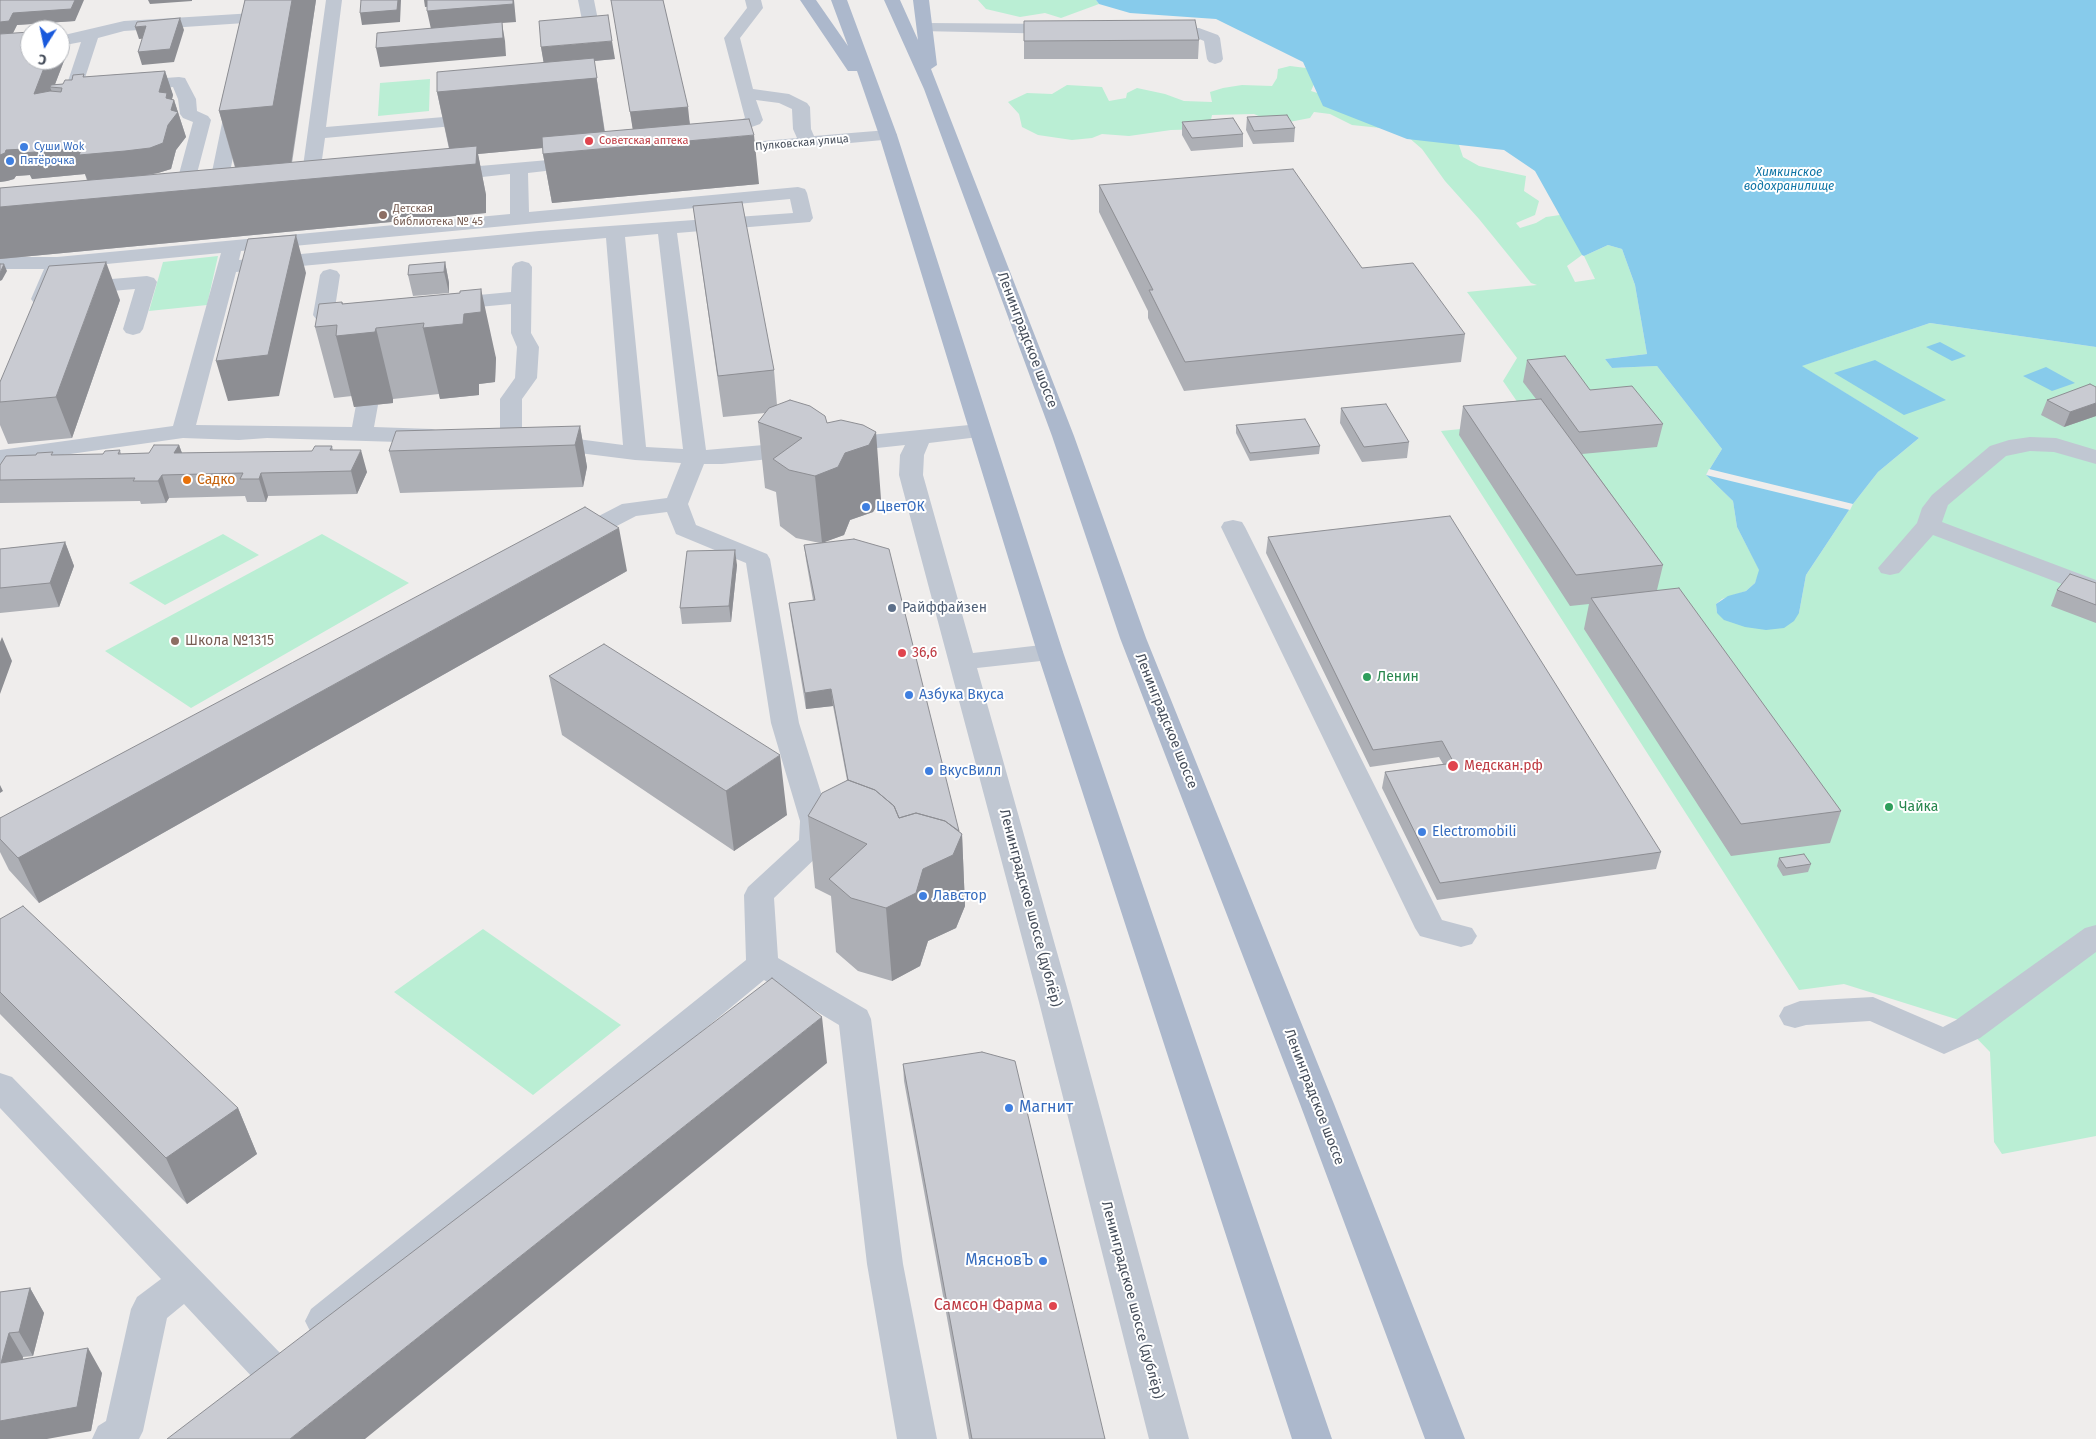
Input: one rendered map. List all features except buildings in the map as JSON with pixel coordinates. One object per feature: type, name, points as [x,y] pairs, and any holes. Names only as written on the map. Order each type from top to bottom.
[{"type":"main road","points":[[808,0],[874,94]]},
{"type":"main road","points":[[839,0],[888,135],[979,431],[1050,652],[1312,1439]]},
{"type":"main road","name":"Ленинградское шоссе","points":[[892,0],[932,89],[1063,436],[1133,638],[1317,1104],[1445,1439]]},
{"type":"main road","points":[[921,0],[926,28],[932,89]]},
{"type":"street","points":[[309,188],[334,0]]},
{"type":"street","points":[[586,0],[591,25]]},
{"type":"street","points":[[699,131],[738,127],[754,120],[732,38],[755,8],[753,0]]},
{"type":"street","points":[[182,23],[213,6]]},
{"type":"street","points":[[70,39],[124,26],[254,18],[246,57]]},
{"type":"street","points":[[926,28],[1082,29]]},
{"type":"street","points":[[1140,31],[1199,33],[1212,38],[1215,59]]},
{"type":"street","points":[[91,35],[73,90],[179,82],[187,99],[189,114],[202,120],[181,200]]},
{"type":"street","points":[[216,196],[239,86]]},
{"type":"street","points":[[746,93],[783,98],[801,107],[802,129],[807,142]]},
{"type":"street","points":[[317,134],[493,118]]},
{"type":"street","name":"Пулковская улица","points":[[700,152],[888,135]]},
{"type":"street","points":[[424,177],[603,160]]},
{"type":"street","points":[[518,168],[520,219]]},
{"type":"street","points":[[291,190],[328,186]]},
{"type":"street","points":[[0,263],[57,263],[798,193],[803,218],[667,226],[227,267]]},
{"type":"street","points":[[162,202],[234,195]]},
{"type":"street","points":[[667,226],[695,457],[676,504],[685,529],[758,558],[785,723],[815,821],[813,844],[759,895],[762,964]]},
{"type":"street","points":[[615,231],[635,453]]},
{"type":"street","points":[[183,431],[233,247]]},
{"type":"street","points":[[33,318],[57,263]]},
{"type":"street","points":[[522,267],[522,333],[528,347],[526,378],[510,399],[501,438],[635,453],[722,457],[979,431]]},
{"type":"street","points":[[330,275],[323,315],[371,310]]},
{"type":"street","points":[[45,290],[147,282],[133,329]]},
{"type":"street","points":[[429,305],[522,297]]},
{"type":"street","points":[[362,434],[367,405]]},
{"type":"street","points":[[0,457],[183,431],[239,433],[267,431],[453,437]]},
{"type":"street","name":"Ленинградское шоссе (дублёр)","points":[[920,437],[912,455],[911,476],[1055,1002],[1169,1439]]},
{"type":"street","points":[[1890,568],[1929,524],[1934,508],[1940,500],[1998,452],[2009,447],[2030,444],[2056,445],[2096,457]]},
{"type":"street","points":[[551,551],[630,509],[676,504]]},
{"type":"street","points":[[1929,524],[2096,589]]},
{"type":"street","points":[[1234,527],[1432,928],[1461,936]]},
{"type":"street","points":[[962,662],[1050,652]]},
{"type":"street","points":[[1795,1016],[1800,1013],[1873,1009],[1944,1041],[1968,1029],[2096,936]]},
{"type":"street","points":[[0,1086],[186,1281],[275,1360],[762,964]]},
{"type":"street","points":[[762,964],[855,1019],[885,1264],[917,1439]]},
{"type":"street","points":[[112,1439],[123,1430],[150,1309],[186,1281]]},
{"type":"green space","points":[[978,0],[1096,0],[1099,4],[1061,18],[1045,13],[1020,17],[986,9]]},
{"type":"green space","name":"Чайка","points":[[1290,66],[1306,68],[1317,77],[1311,91],[1456,136],[1463,157],[1479,166],[1526,176],[1524,191],[1539,201],[1535,215],[1516,223],[1520,228],[1536,223],[1546,217],[1567,214],[1580,240],[1582,255],[1567,266],[1575,282],[1595,279],[1584,256],[1608,245],[1622,249],[1635,285],[1647,354],[1605,359],[1612,368],[1657,366],[1722,449],[1706,475],[1733,501],[1737,527],[1760,571],[1755,583],[1746,591],[1722,599],[1716,604],[1717,613],[1799,613],[1806,575],[1853,504],[1878,472],[1919,438],[1801,366],[1930,323],[2096,347],[2096,1136],[2002,1154],[1994,1142],[1990,1052],[1959,1020],[1844,984],[1799,990],[1441,431],[1531,422],[1503,381],[1517,358],[1467,292],[1537,285],[1531,283],[1445,181],[1422,149],[1400,130],[1352,125],[1330,114],[1314,112],[1310,118],[1289,122],[1268,120],[1254,114],[1212,115],[1209,129],[1171,130],[1129,136],[1102,134],[1092,138],[1072,140],[1038,135],[1022,127],[1019,114],[1008,102],[1027,93],[1052,94],[1067,85],[1102,87],[1109,101],[1126,98],[1127,93],[1137,88],[1165,94],[1184,101],[1212,102],[1210,92],[1223,88],[1242,85],[1272,86],[1277,78],[1278,69]]},
{"type":"green space","points":[[430,79],[429,111],[378,116],[380,83]]},
{"type":"green space","points":[[218,256],[207,305],[149,311],[163,262]]},
{"type":"green space","points":[[223,534],[259,555],[165,605],[129,583]]},
{"type":"green space","points":[[322,534],[409,583],[191,708],[105,651]]},
{"type":"green space","points":[[483,929],[621,1025],[533,1095],[394,992]]},
{"type":"water","name":"Химкинское водохранилище","points":[[1096,0],[2096,0],[2096,347],[1930,323],[1802,366],[1919,438],[1878,472],[1853,504],[1806,575],[1799,613],[1794,621],[1784,628],[1766,630],[1745,627],[1724,620],[1717,613],[1716,604],[1728,596],[1746,591],[1755,583],[1759,570],[1737,527],[1733,501],[1706,475],[1722,449],[1657,366],[1612,368],[1605,359],[1647,354],[1635,285],[1622,249],[1608,245],[1584,256],[1582,255],[1535,171],[1504,150],[1407,139],[1323,106],[1303,62],[1216,19],[1130,13],[1099,4]]},
{"type":"water","points":[[1940,342],[1966,356],[1952,361],[1926,347]]},
{"type":"water","points":[[1875,360],[1946,400],[1904,415],[1834,373]]},
{"type":"water","points":[[2046,367],[2075,383],[2052,391],[2023,376]]},
{"type":"pier","points":[[1709,469],[1853,504],[1850,510],[1706,475]]},
{"type":"place","name":"Советская аптека","points":[[589,141]]},
{"type":"place","name":"Суши Wok","points":[[24,147]]},
{"type":"place","name":"Пятёрочка","points":[[10,161]]},
{"type":"place","name":"Детская библиотека № 45","points":[[383,215]]},
{"type":"place","name":"Садко","points":[[187,480]]},
{"type":"place","name":"ЦветОК","points":[[866,507]]},
{"type":"place","name":"Райффайзен","points":[[892,608]]},
{"type":"place","name":"Школа №1315","points":[[175,641]]},
{"type":"place","name":"36,6","points":[[902,653]]},
{"type":"place","name":"Ленин","points":[[1367,677]]},
{"type":"place","name":"Азбука Вкуса","points":[[909,695]]},
{"type":"place","name":"Медскан.рф","points":[[1453,766]]},
{"type":"place","name":"ВкусВилл","points":[[929,771]]},
{"type":"place","name":"Чайка","points":[[1889,807]]},
{"type":"place","name":"Electromobili","points":[[1422,832]]},
{"type":"place","name":"Лавстор","points":[[923,896]]},
{"type":"place","name":"Магнит","points":[[1009,1108]]},
{"type":"place","name":"МясновЪ","points":[[1043,1261]]},
{"type":"place","name":"Самсон Фарма","points":[[1053,1306]]}]
